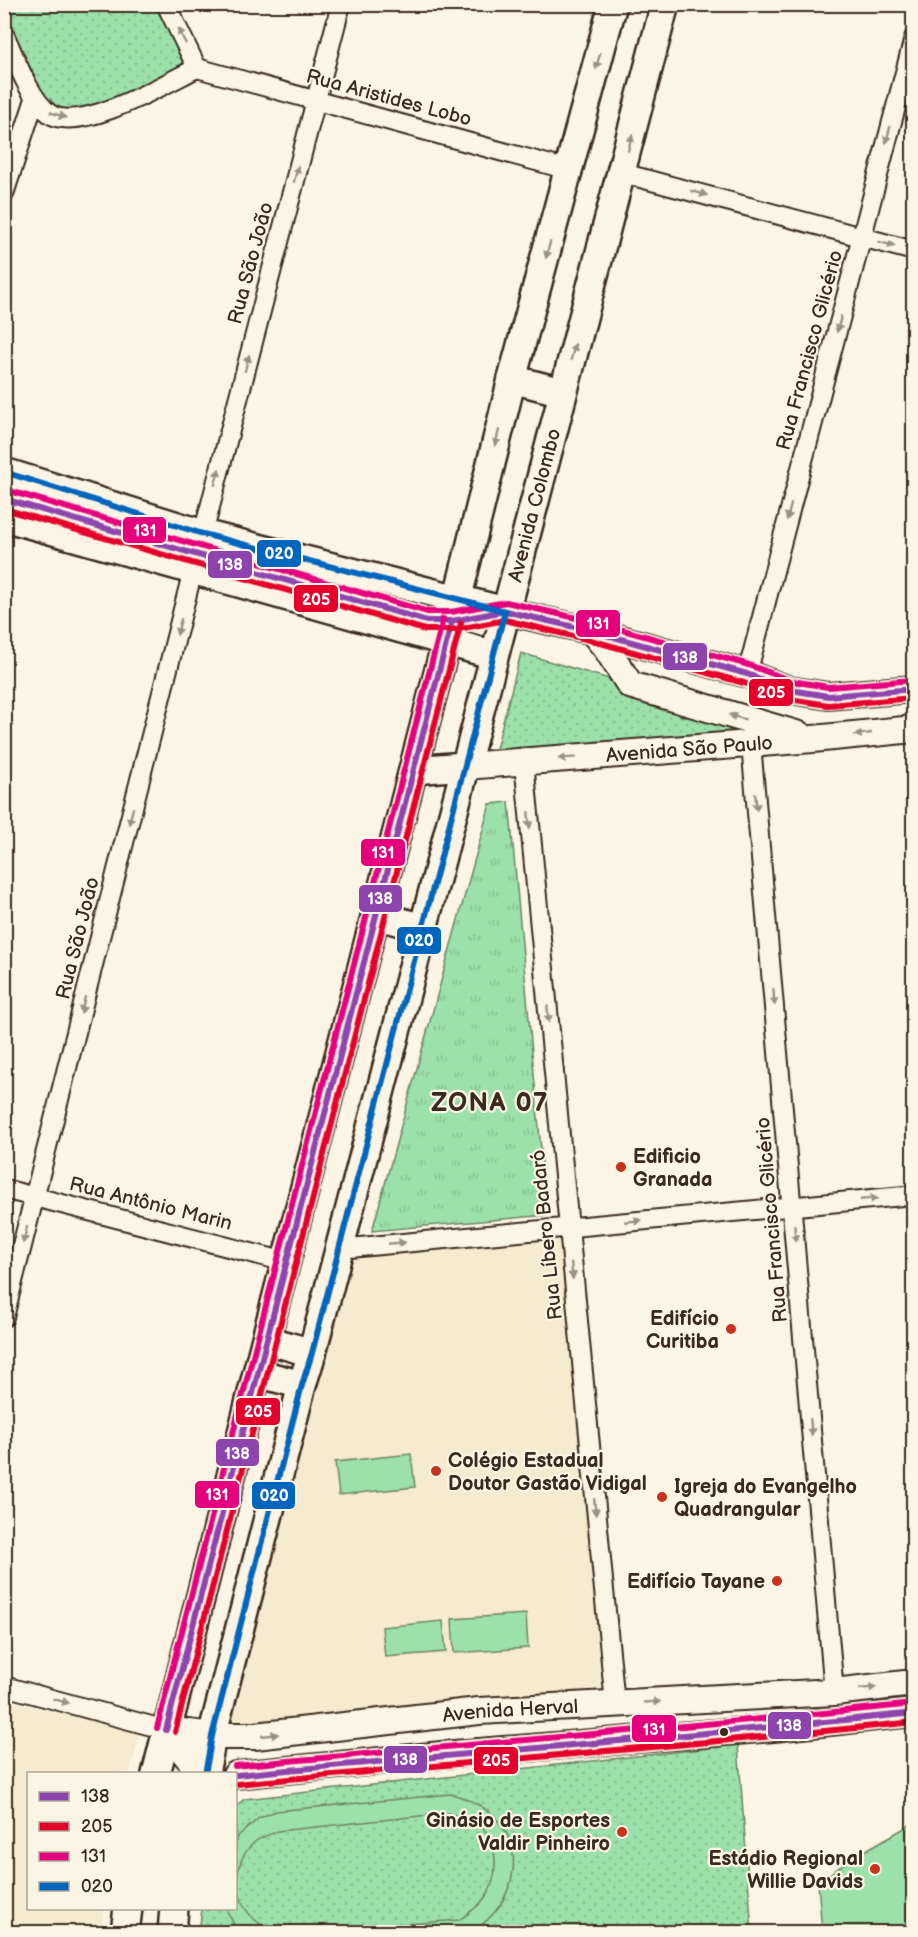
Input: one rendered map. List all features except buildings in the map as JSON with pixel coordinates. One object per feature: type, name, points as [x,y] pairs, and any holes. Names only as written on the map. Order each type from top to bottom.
[{"type":"main road","points":[[156,1772],[512,379],[613,4]]},
{"type":"main road","name":"Avenida Colombo","points":[[203,1772],[302,1385],[665,4]]},
{"type":"main road","points":[[512,379],[562,392]]},
{"type":"main road","points":[[4,472],[202,534],[457,600],[592,631],[747,674],[790,690],[828,696],[914,689]]},
{"type":"main road","points":[[4,517],[494,655]]},
{"type":"main road","points":[[592,631],[607,649],[630,685],[813,739]]},
{"type":"main road","name":"Avenida São Paulo","points":[[465,766],[914,729]]},
{"type":"main road","points":[[413,770],[465,766]]},
{"type":"main road","points":[[376,915],[423,928]]},
{"type":"main road","points":[[267,1340],[312,1353]]},
{"type":"main road","points":[[257,1373],[302,1385]]},
{"type":"main road","name":"Avenida Herval","points":[[166,1730],[212,1736],[255,1736],[479,1711],[834,1692],[914,1683]]},
{"type":"main road","points":[[442,1755],[479,1711]]},
{"type":"main road","name":"Avenida Herval","points":[[237,1775],[442,1755],[774,1728],[914,1713]]},
{"type":"main road","points":[[166,1730],[202,1772]]},
{"type":"main road","points":[[125,1932],[128,1910]]},
{"type":"main road","points":[[172,1932],[174,1910]]},
{"type":"street","points":[[4,34],[35,99],[51,115],[72,119],[91,116],[101,114],[197,68],[166,4]]},
{"type":"street","name":"Rua São João","points":[[202,534],[341,4]]},
{"type":"street","name":"Rua Francisco Glicério","points":[[747,674],[914,38]]},
{"type":"street","name":"Rua Aristides Lobo","points":[[197,68],[569,170]]},
{"type":"street","points":[[4,194],[35,99]]},
{"type":"street","points":[[622,173],[914,251]]},
{"type":"street","name":"Rua São João","points":[[4,1317],[193,570]]},
{"type":"street","name":"Rua Francisco Glicério","points":[[751,744],[834,1692]]},
{"type":"street","name":"Rua Líbero Badaró","points":[[524,762],[615,1704]]},
{"type":"street","name":"Rua Antônio Marin","points":[[4,1189],[286,1262]]},
{"type":"street","points":[[339,1249],[914,1195]]},
{"type":"street","points":[[4,1686],[166,1730]]},
{"type":"shaded area","name":"Colégio Estadual Doutor Gastão Vidigal","points":[[568,1227],[613,1694],[212,1736],[339,1249]]},
{"type":"shaded area","points":[[5,1701],[140,1731],[130,1772],[27,1772],[27,1910],[104,1910],[101,1932],[5,1932]]},
{"type":"green space","points":[[4,5],[166,5],[197,68],[101,114],[51,115],[5,34]]},
{"type":"green space","points":[[521,653],[813,739],[492,764]]},
{"type":"green space","points":[[509,802],[547,1215],[372,1231],[490,804]]},
{"type":"green space","points":[[411,1454],[415,1487],[339,1495],[335,1462]]},
{"type":"green space","points":[[526,1614],[528,1648],[454,1653],[452,1619]]},
{"type":"green space","points":[[443,1621],[446,1652],[385,1657],[382,1627]]},
{"type":"green space","points":[[738,1745],[752,1932],[199,1932],[202,1910],[237,1910],[237,1806],[244,1799]]},
{"type":"green space","points":[[451,1794],[474,1802],[488,1811],[504,1829],[511,1843],[513,1858],[513,1873],[509,1888],[493,1914],[470,1932],[303,1932],[459,1920],[472,1911],[489,1891],[495,1871],[494,1850],[486,1832],[479,1825],[448,1813],[278,1831],[256,1841],[239,1866],[237,1880],[237,1837],[259,1818],[276,1811]]},
{"type":"green space","name":"Estádio Regional Willie Davids","points":[[913,1823],[913,1932],[822,1932],[818,1882],[854,1857]]},
{"type":"green space","points":[[237,1880],[239,1894],[245,1908],[254,1919],[266,1927],[281,1932],[238,1932],[227,1910],[237,1910]]},
{"type":"transit line","name":"020","points":[[4,472],[203,534],[505,611],[302,1385],[212,1736],[205,1772]]},
{"type":"transit line","name":"131","points":[[6,490],[428,612],[451,612],[506,602],[594,622],[749,665],[792,681],[828,687],[913,680]]},
{"type":"transit line","name":"138","points":[[4,499],[427,621],[452,621],[505,611],[592,631],[747,674],[790,690],[828,696],[914,689]]},
{"type":"transit line","name":"205","points":[[4,509],[425,630],[453,630],[505,620],[590,640],[744,683],[789,699],[828,705],[914,698]]},
{"type":"transit line","name":"131","points":[[157,1728],[443,619]]},
{"type":"transit line","name":"138","points":[[166,1730],[452,621]]},
{"type":"transit line","name":"205","points":[[175,1732],[461,623]]},
{"type":"transit line","name":"131","points":[[235,1766],[913,1704]]},
{"type":"transit line","name":"138","points":[[237,1775],[914,1713]]},
{"type":"transit line","name":"205","points":[[237,1784],[914,1722]]},
{"type":"place","name":"Edificio Granada","points":[[621,1167]]},
{"type":"place","name":"Edifício Curitiba","points":[[731,1329]]},
{"type":"place","name":"Colégio Estadual Doutor Gastão Vidigal","points":[[436,1471]]},
{"type":"place","name":"Igreja do Evangelho Quadrangular","points":[[662,1497]]},
{"type":"place","name":"Edifício Tayane","points":[[777,1581]]},
{"type":"place","name":"Ginásio de Esportes Valdir Pinheiro","points":[[622,1832]]},
{"type":"place","name":"Estádio Regional Willie Davids","points":[[875,1869]]},
{"type":"district","name":"ZONA 07","points":[[490,1102]]}]
